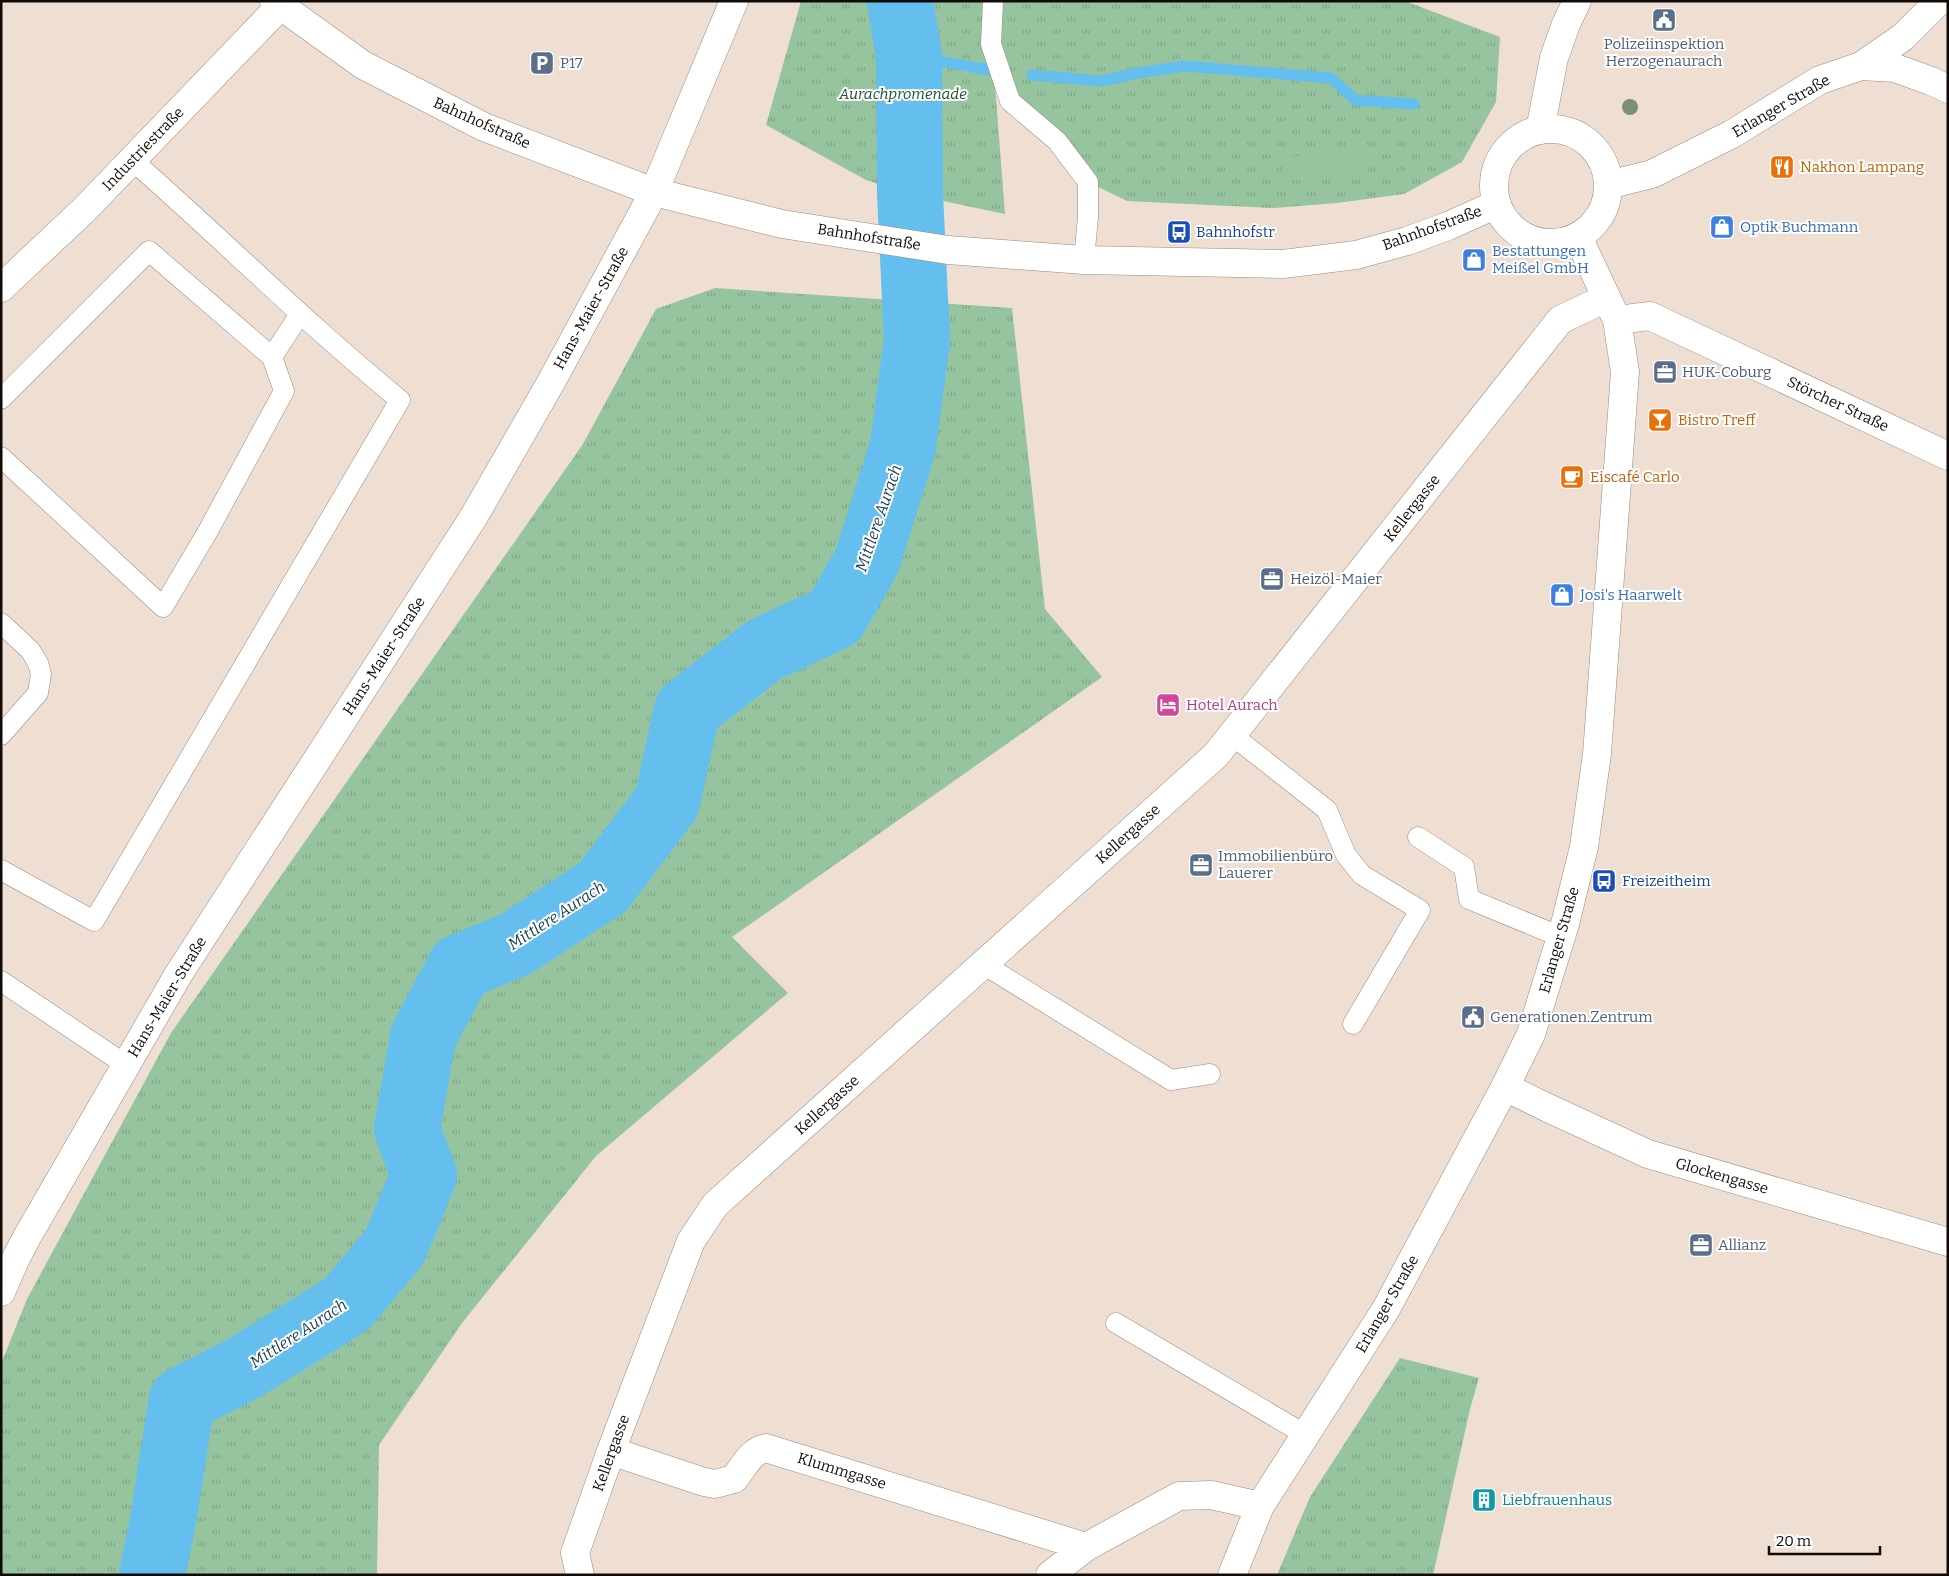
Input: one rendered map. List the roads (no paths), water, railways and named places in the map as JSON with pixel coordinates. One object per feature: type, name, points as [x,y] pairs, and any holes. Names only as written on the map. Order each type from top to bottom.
[{"type":"street","name":"Hans-Maier-Straße","points":[[1,1292],[27,1237],[178,975],[473,518],[550,384],[654,192],[734,1]]},
{"type":"street","points":[[1540,130],[1554,58],[1566,24],[1577,1]]},
{"type":"street","name":"Erlanger Straße","points":[[1608,185],[1652,174],[1732,134],[1820,80],[1861,66],[1903,37],[1939,1]]},
{"type":"street","name":"Bahnhofstraße","points":[[280,3],[363,65],[484,127],[654,192],[782,224],[948,250],[1084,260],[1283,264],[1356,255],[1407,241],[1448,226],[1496,204]]},
{"type":"street","name":"Industriestraße","points":[[1,288],[85,209],[280,3]]},
{"type":"street","points":[[1861,66],[1895,68],[1931,81],[1948,90]]},
{"type":"street","points":[[1540,130],[1560,130],[1578,136],[1593,148],[1604,164],[1608,185],[1605,204],[1595,224],[1578,237],[1559,243],[1549,243],[1539,242],[1520,235],[1506,222],[1496,204],[1494,180],[1502,157],[1518,139],[1540,130]]},
{"type":"street","name":"Erlanger Straße","points":[[1232,1575],[1260,1506],[1386,1309],[1505,1086],[1531,1034],[1561,937],[1584,848],[1597,754],[1625,372],[1612,309],[1578,237]]},
{"type":"street","name":"Störcher Straße","points":[[1612,309],[1650,316],[1948,456]]},
{"type":"street","name":"Kellergasse","points":[[580,1575],[575,1553],[612,1451],[691,1241],[715,1205],[1216,755],[1560,320],[1612,309]]},
{"type":"street","name":"Glockengasse","points":[[1505,1086],[1648,1154],[1946,1235]]},
{"type":"street","name":"Klummgasse","points":[[612,1451],[715,1484],[734,1479],[758,1449],[766,1448],[1086,1547]]},
{"type":"street","points":[[1050,1575],[1086,1547],[1179,1496],[1212,1495],[1260,1506]]},
{"type":"lane","points":[[993,1],[991,44],[1010,101],[1057,141],[1088,182],[1088,218],[1084,260]]},
{"type":"lane","points":[[1,870],[94,921],[400,400],[345,355],[132,160]]},
{"type":"lane","points":[[1,399],[149,251],[272,357],[284,391],[208,531],[163,607],[1,457]]},
{"type":"lane","points":[[272,357],[300,314]]},
{"type":"lane","points":[[1,623],[30,650],[38,662],[41,674],[38,693],[1,735]]},
{"type":"lane","points":[[1232,735],[1327,810],[1346,855],[1362,875],[1420,910],[1353,1024]]},
{"type":"lane","points":[[1418,837],[1464,867],[1469,899],[1561,937]]},
{"type":"lane","points":[[983,964],[1171,1080],[1210,1074]]},
{"type":"lane","points":[[1,981],[126,1065]]},
{"type":"lane","points":[[1116,1323],[1306,1435]]},
{"type":"waterway","name":"Mittlere Aurach","points":[[152,1575],[162,1526],[182,1400],[246,1367],[347,1304],[395,1246],[424,1175],[407,1129],[423,1037],[460,967],[516,944],[603,887],[667,802],[687,710],[764,650],[835,617],[867,561],[903,446],[917,340],[910,194],[909,56],[900,1]]},
{"type":"waterway","points":[[909,56],[995,71]]},
{"type":"waterway","points":[[1032,75],[1101,81],[1184,66],[1331,78],[1355,100],[1414,104]]},
{"type":"place","name":"Polizeiinspektion Herzogenaurach","points":[[1664,20]]},
{"type":"place","name":"P17","points":[[542,63]]},
{"type":"place","name":"Nakhon Lampang","points":[[1782,167]]},
{"type":"place","name":"Optik Buchmann","points":[[1722,227]]},
{"type":"place","name":"Bahnhofstr","points":[[1179,232]]},
{"type":"place","name":"Bestattungen Meißel GmbH","points":[[1474,260]]},
{"type":"place","name":"HUK-Coburg","points":[[1665,372]]},
{"type":"place","name":"Bistro Treff","points":[[1660,420]]},
{"type":"place","name":"Eiscafé Carlo","points":[[1572,477]]},
{"type":"place","name":"Heizöl-Maier","points":[[1272,579]]},
{"type":"place","name":"Josi's Haarwelt","points":[[1562,595]]},
{"type":"place","name":"Hotel Aurach","points":[[1168,705]]},
{"type":"place","name":"Immobilienbüro Lauerer","points":[[1201,865]]},
{"type":"place","name":"Freizeitheim","points":[[1604,881]]},
{"type":"place","name":"Generationen.Zentrum","points":[[1473,1017]]},
{"type":"place","name":"Allianz","points":[[1701,1245]]},
{"type":"place","name":"Liebfrauenhaus","points":[[1484,1500]]},
{"type":"park label","name":"Aurachpromenade","points":[[903,94]]}]
